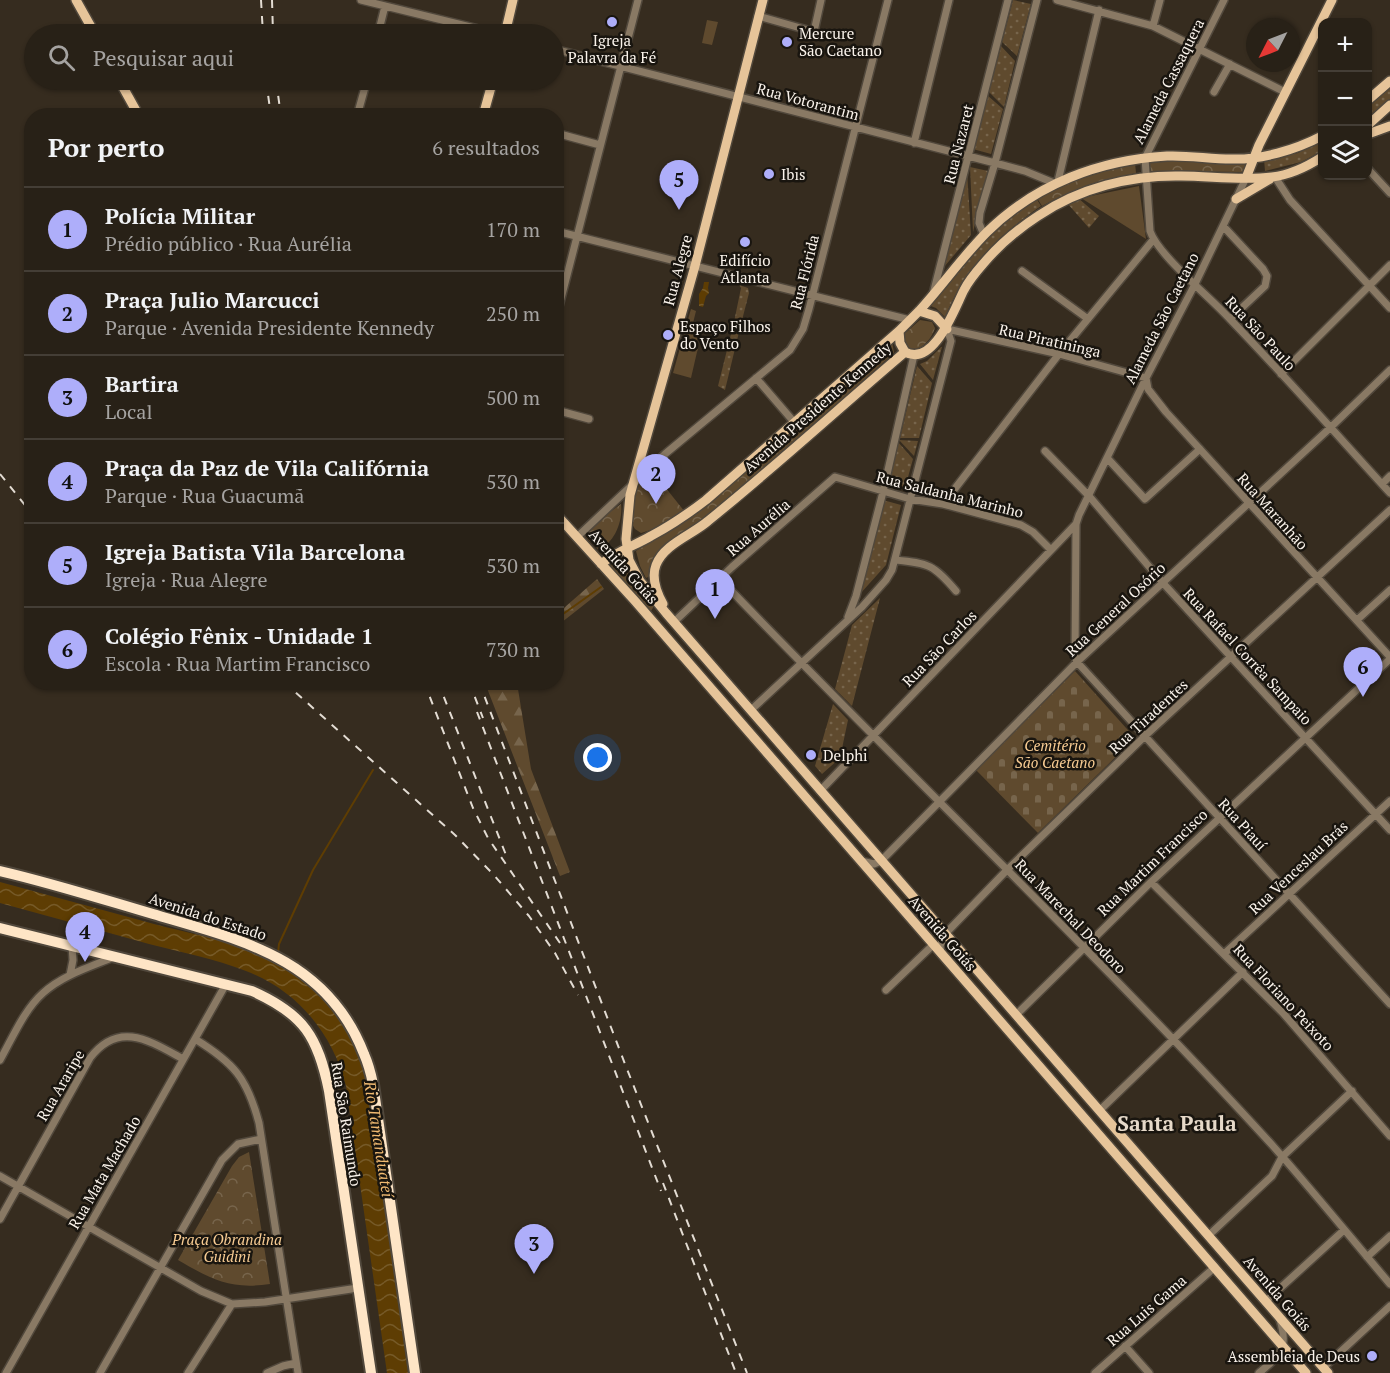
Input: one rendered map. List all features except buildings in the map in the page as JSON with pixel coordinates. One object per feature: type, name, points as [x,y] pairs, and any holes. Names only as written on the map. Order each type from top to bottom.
[{"type":"highway","name":"Avenida do Estado","points":[[0,871],[242,941],[286,961],[329,997],[341,1012],[364,1053],[374,1084],[415,1373]]},
{"type":"highway","name":"Rua São Raimundo","points":[[0,928],[252,991],[284,1009],[309,1033],[318,1048],[329,1091],[371,1373]]},
{"type":"main road","points":[[76,0],[89,24]]},
{"type":"main road","points":[[507,24],[513,0]]},
{"type":"main road","name":"Rua Alegre","points":[[626,547],[628,509],[633,482],[695,266],[763,0]]},
{"type":"main road","name":"Alameda São Caetano","points":[[1246,178],[1253,157],[1332,0]]},
{"type":"main road","points":[[1372,96],[1390,81]]},
{"type":"main road","points":[[125,90],[135,108]]},
{"type":"main road","points":[[485,108],[490,90]]},
{"type":"main road","points":[[1372,121],[1390,105]]},
{"type":"main road","points":[[1372,133],[1390,126]]},
{"type":"main road","name":"Avenida Presidente Kennedy","points":[[602,564],[626,547],[661,531],[695,508],[899,331],[984,235],[1005,216],[1056,182],[1092,169],[1145,158],[1253,157],[1298,147],[1318,138]]},
{"type":"main road","name":"Avenida Presidente Kennedy","points":[[666,613],[654,575],[656,564],[663,554],[706,523],[910,353],[924,351],[947,329],[971,278],[1014,234],[1037,216],[1070,198],[1106,185],[1146,177],[1275,177],[1318,160]]},
{"type":"main road","points":[[1236,199],[1275,177]]},
{"type":"main road","points":[[919,311],[935,316],[947,329]]},
{"type":"main road","points":[[899,331],[900,343],[910,353]]},
{"type":"main road","name":"Avenida Goiás","points":[[564,523],[635,601],[1306,1373]]},
{"type":"main road","name":"Avenida Goiás","points":[[626,547],[635,574],[666,613],[1326,1370]]},
{"type":"main road","points":[[635,601],[664,627],[674,622]]},
{"type":"street","points":[[361,0],[458,24]]},
{"type":"street","points":[[564,287],[638,0]]},
{"type":"street","points":[[758,16],[811,31],[815,27],[821,0]]},
{"type":"street","name":"Rua Flórida","points":[[577,537],[633,482],[698,425],[783,356],[798,340],[812,295],[888,0]]},
{"type":"street","points":[[914,143],[949,0]]},
{"type":"street","name":"Rua Nazaret","points":[[933,294],[1008,0]]},
{"type":"street","points":[[984,235],[979,223],[980,213],[1037,0]]},
{"type":"street","points":[[1057,0],[1153,26],[1285,92]]},
{"type":"street","points":[[1153,26],[1160,0]]},
{"type":"street","name":"Alameda Cassaquera","points":[[1146,177],[1145,158],[1224,0]]},
{"type":"street","points":[[380,24],[385,6]]},
{"type":"street","points":[[1056,182],[1099,10]]},
{"type":"street","name":"Rua Votorantim","points":[[564,52],[995,163],[1056,182]]},
{"type":"street","points":[[1214,92],[1230,64]]},
{"type":"street","points":[[359,108],[364,90]]},
{"type":"street","points":[[564,136],[600,145]]},
{"type":"street","points":[[1372,173],[1390,193]]},
{"type":"street","points":[[943,504],[1059,354],[1153,240],[1150,231],[1146,177]]},
{"type":"street","points":[[1275,177],[1290,200],[1390,308]]},
{"type":"street","name":"Alameda São Caetano","points":[[1077,662],[1074,651],[1076,524],[1246,178]]},
{"type":"street","points":[[1223,226],[1267,276],[1265,286],[1230,319]]},
{"type":"street","points":[[564,233],[909,320]]},
{"type":"street","name":"Rua São Paulo","points":[[1153,240],[1230,319],[1390,493]]},
{"type":"street","points":[[1281,374],[1390,266]]},
{"type":"street","points":[[1022,271],[1088,320]]},
{"type":"street","points":[[752,710],[846,622],[890,575],[951,341],[947,329]]},
{"type":"street","name":"Rua Piratininga","points":[[947,329],[1059,354],[1146,378]]},
{"type":"street","points":[[846,622],[856,596],[883,492],[910,353]]},
{"type":"street","name":"Rua General Osório","points":[[881,861],[1077,662],[1390,370]]},
{"type":"street","points":[[756,378],[794,422]]},
{"type":"street","name":"Rua Maranhão","points":[[1146,378],[1148,389],[1200,449],[1390,658]]},
{"type":"street","points":[[564,412],[589,419]]},
{"type":"street","points":[[1108,459],[1145,499],[1200,449]]},
{"type":"street","name":"Rua Rafael Corrêa Sampaio","points":[[1045,451],[1089,496],[1162,583],[1390,830]]},
{"type":"street","points":[[1382,484],[1390,476]]},
{"type":"street","name":"Rua Saldanha Marinho","points":[[835,477],[883,492],[943,504],[1020,525],[1033,532],[1051,550]]},
{"type":"street","name":"Rua Aurélia","points":[[674,622],[835,477]]},
{"type":"street","name":"Rua Tiradentes","points":[[945,934],[1008,869],[1145,736],[1390,510]]},
{"type":"street","name":"Rua São Carlos","points":[[820,791],[1076,524]]},
{"type":"street","points":[[895,560],[931,566],[956,591]]},
{"type":"street","name":"Rua Marechal Deodoro","points":[[720,579],[1008,869],[1173,1040],[1282,1157],[1390,1284]]},
{"type":"street","points":[[1357,620],[1390,590]]},
{"type":"street","points":[[856,596],[862,599],[870,598]]},
{"type":"street","name":"Rua Martim Francisco","points":[[1016,1015],[1219,817],[1390,658]]},
{"type":"street","name":"Rua Piauí","points":[[1077,662],[1390,1004]]},
{"type":"street","name":"Rua Venceslau Brás","points":[[1225,953],[1390,801]]},
{"type":"street","points":[[861,861],[874,864],[881,861]]},
{"type":"street","name":"Rua Floriano Peixoto","points":[[1151,882],[1284,1013],[1390,1136]]},
{"type":"street","points":[[941,954],[940,946],[945,934]]},
{"type":"street","points":[[886,990],[933,945]]},
{"type":"street","points":[[70,975],[73,960],[72,946]]},
{"type":"street","points":[[0,1060],[34,1003],[52,986],[70,975],[114,957]]},
{"type":"street","points":[[1099,1111],[1244,972]]},
{"type":"street","name":"Rua Mata Machado","points":[[6,1373],[226,984]]},
{"type":"street","name":"Rua Araripe","points":[[0,1219],[90,1058],[98,1048],[110,1039],[127,1036],[152,1042],[183,1059]]},
{"type":"street","points":[[195,1040],[220,1056],[244,1081],[252,1098],[261,1139],[298,1373]]},
{"type":"street","points":[[1208,1236],[1272,1176],[1282,1157],[1352,1091]]},
{"type":"street","points":[[100,1373],[194,1207],[229,1151],[238,1144],[261,1139]]},
{"type":"street","points":[[0,1176],[201,1291],[232,1304],[358,1288]]},
{"type":"street","points":[[1266,1301],[1344,1230]]},
{"type":"street","points":[[1368,1257],[1390,1236]]},
{"type":"street","name":"Rua Luis Gama","points":[[1095,1373],[1215,1267]]},
{"type":"street","points":[[188,1373],[232,1304]]},
{"type":"street","points":[[1326,1370],[1390,1306]]},
{"type":"street","points":[[1259,1373],[1275,1359],[1283,1347],[1284,1337],[1278,1315]]},
{"type":"street","points":[[1125,1346],[1149,1373]]},
{"type":"street","points":[[267,1373],[296,1363]]},
{"type":"green space","points":[[1013,0],[1031,4],[1017,56],[1002,42]]},
{"type":"green space","points":[[707,20],[718,22],[712,45],[702,43]]},
{"type":"green space","points":[[1001,46],[1015,61],[1004,107],[989,92]]},
{"type":"green space","points":[[1390,85],[1390,99],[1372,115],[1372,101]]},
{"type":"green space","points":[[987,95],[1003,109],[991,154],[973,149]]},
{"type":"green space","points":[[1318,142],[1318,153],[1301,162],[1265,171],[1264,159],[1298,153]]},
{"type":"green space","points":[[1176,160],[1233,164],[1246,162],[1244,172],[1151,171],[1149,161]]},
{"type":"green space","points":[[1135,163],[1136,173],[1088,186],[1042,206],[1037,198],[1085,176]]},
{"type":"green space","points":[[970,167],[988,171],[973,232]]},
{"type":"green space","points":[[967,171],[971,235],[944,267]]},
{"type":"green space","points":[[1139,186],[1146,239],[1081,198]]},
{"type":"green space","points":[[1036,198],[1041,206],[1010,229],[984,254],[953,299],[945,317],[936,308],[928,305],[965,261],[991,235]]},
{"type":"green space","points":[[1078,198],[1099,216],[1089,228],[1067,203]]},
{"type":"green space","points":[[739,285],[748,288],[749,293],[741,324],[734,322],[741,288]]},
{"type":"green space","points":[[691,309],[696,311],[691,331],[698,339],[695,345],[685,342],[684,346],[698,349],[697,352],[680,348]]},
{"type":"green space","points":[[920,320],[932,322],[935,328],[923,346],[910,348],[905,345],[903,335]]},
{"type":"green space","points":[[732,330],[739,332],[725,390],[718,386]]},
{"type":"green space","points":[[892,341],[894,353],[735,494],[660,551],[652,563],[650,576],[646,578],[636,551],[695,512]]},
{"type":"green space","points":[[941,347],[933,380],[920,364],[927,361]]},
{"type":"green space","points":[[680,348],[697,352],[691,378],[673,373]]},
{"type":"green space","points":[[917,366],[932,383],[919,438],[900,438]]},
{"type":"green space","points":[[899,440],[918,441],[914,456]]},
{"type":"green space","points":[[898,442],[913,459],[905,488],[888,483]]},
{"type":"green space","points":[[653,472],[685,512],[657,528],[641,533],[631,522],[634,498],[640,482]]},
{"type":"green space","points":[[883,500],[901,505],[886,565],[860,594]]},
{"type":"green space","points":[[621,504],[621,517],[617,531],[609,542],[598,549],[584,535],[596,522]]},
{"type":"green space","points":[[618,559],[654,606],[651,611],[611,567],[612,562]]},
{"type":"green space","points":[[597,579],[604,589],[564,620],[564,608]]},
{"type":"green space","points":[[880,598],[852,706],[835,689],[852,625]]},
{"type":"green space","name":"Cemitério São Caetano","points":[[1075,671],[1135,738],[1038,833],[976,770]]},
{"type":"green space","points":[[488,690],[518,690],[531,769],[570,872],[560,876]]},
{"type":"green space","points":[[833,704],[848,720],[840,758],[822,774],[815,766]]},
{"type":"green space","name":"Praça Obrandina Guidini","points":[[249,1152],[270,1284],[232,1284],[211,1278],[178,1260],[232,1166],[239,1157]]},
{"type":"water","points":[[704,282],[709,282],[709,293],[703,307],[699,306],[699,294]]},
{"type":"water","name":"Rio Tamanduateí","points":[[0,882],[243,947],[276,962],[295,974],[327,1003],[351,1040],[367,1082],[408,1373],[387,1373],[346,1086],[332,1049],[310,1016],[281,990],[246,971],[210,959],[0,903]]},
{"type":"waterway","points":[[564,613],[601,587]]},
{"type":"waterway","points":[[278,953],[279,944],[313,870],[373,770]]},
{"type":"railway","points":[[261,0],[262,24]]},
{"type":"railway","points":[[272,0],[273,24]]},
{"type":"railway","points":[[267,90],[270,108]]},
{"type":"railway","points":[[277,90],[280,108]]},
{"type":"railway","points":[[0,474],[24,504]]},
{"type":"railway","points":[[293,690],[455,835],[493,874],[529,916],[555,953],[578,995]]},
{"type":"railway","points":[[427,690],[473,808],[488,838],[560,943]]},
{"type":"railway","points":[[441,690],[506,855]]},
{"type":"railway","points":[[472,690],[483,718]]},
{"type":"railway","points":[[482,690],[625,1064],[747,1373]]},
{"type":"railway","points":[[477,712],[661,1191]]},
{"type":"railway","points":[[663,1183],[736,1373]]},
{"type":"place","name":"Igreja Palavra da Fé","points":[[612,22]]},
{"type":"place","name":"Mercure São Caetano","points":[[787,42]]},
{"type":"place","name":"Ibis","points":[[769,174]]},
{"type":"place","name":"Igreja Batista Vila Barcelona","points":[[679,210]]},
{"type":"place","name":"Edifício Atlanta","points":[[745,242]]},
{"type":"place","name":"Espaço Filhos do Vento","points":[[668,335]]},
{"type":"place","name":"Praça Julio Marcucci","points":[[656,504]]},
{"type":"place","name":"Polícia Militar","points":[[715,619]]},
{"type":"place","name":"Colégio Fênix - Unidade 1","points":[[1363,697]]},
{"type":"place","name":"Delphi","points":[[811,755]]},
{"type":"place","name":"Praça da Paz de Vila Califórnia","points":[[85,962]]},
{"type":"place","name":"Bartira","points":[[534,1274]]},
{"type":"place","name":"Assembleia de Deus","points":[[1372,1356]]},
{"type":"district","name":"Santa Paula","points":[[1177,1123]]}]
